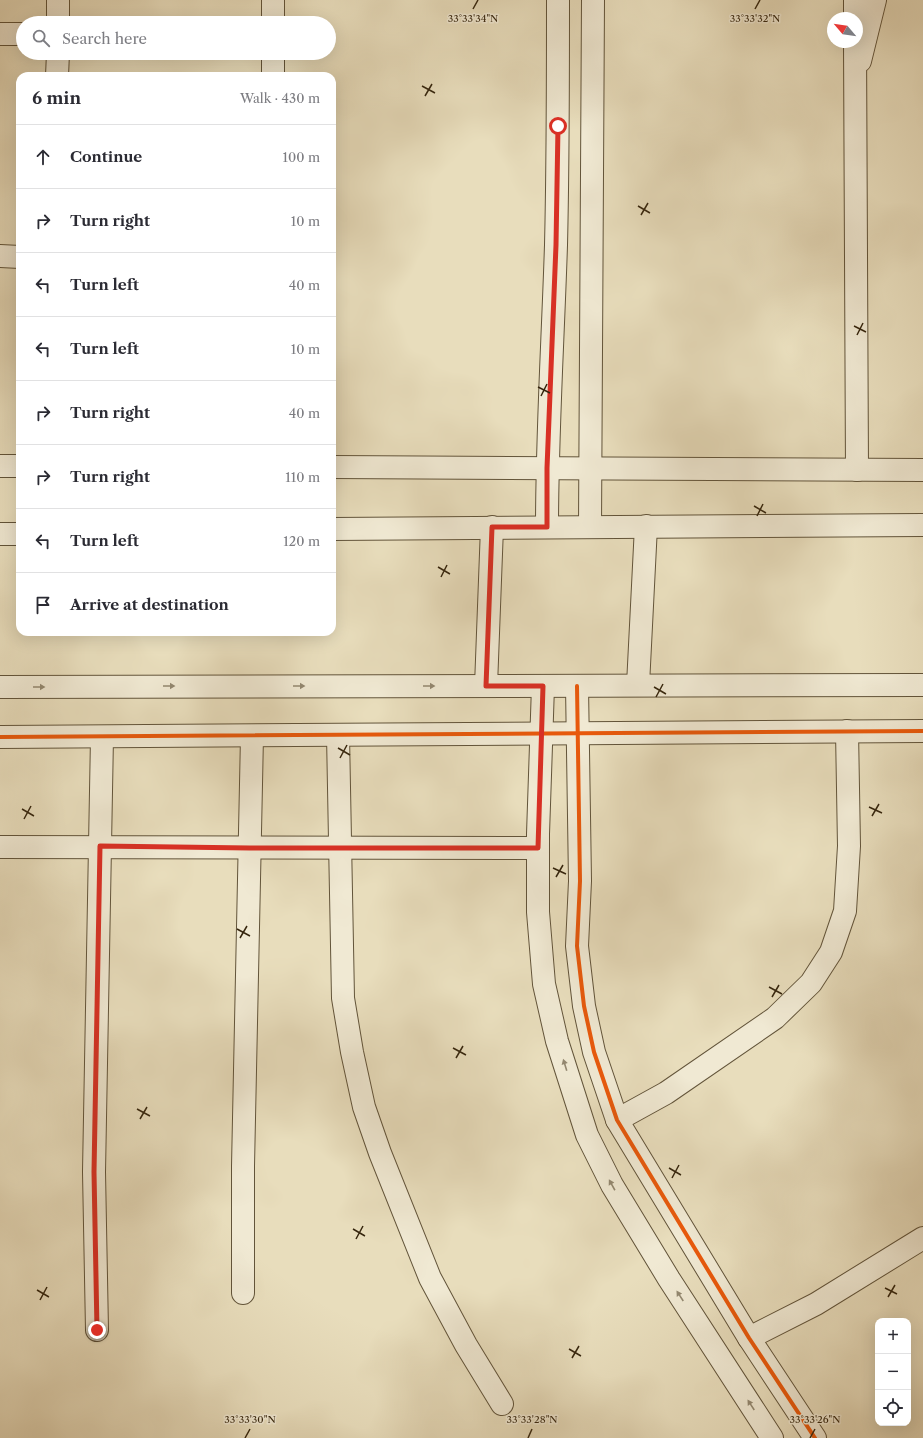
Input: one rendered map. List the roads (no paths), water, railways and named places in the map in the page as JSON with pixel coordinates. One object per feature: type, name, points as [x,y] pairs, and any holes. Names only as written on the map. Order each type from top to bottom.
[{"type":"street","points":[[58,0],[58,16]]},
{"type":"street","points":[[273,0],[273,16]]},
{"type":"street","points":[[547,527],[547,468],[556,245],[558,0]]},
{"type":"street","points":[[590,526],[592,468],[593,0]]},
{"type":"street","points":[[855,0],[855,12]]},
{"type":"street","points":[[855,79],[875,0]]},
{"type":"street","points":[[0,34],[16,34]]},
{"type":"street","points":[[855,48],[857,470]]},
{"type":"street","points":[[57,72],[58,60]]},
{"type":"street","points":[[273,60],[273,72]]},
{"type":"street","points":[[0,256],[16,257]]},
{"type":"street","points":[[0,466],[16,466]]},
{"type":"street","points":[[336,468],[923,470]]},
{"type":"street","points":[[336,530],[590,526],[923,525]]},
{"type":"street","points":[[638,685],[646,526]]},
{"type":"street","points":[[486,686],[492,527]]},
{"type":"street","points":[[0,534],[16,534]]},
{"type":"street","points":[[0,687],[923,685]]},
{"type":"street","points":[[543,686],[538,848],[538,912],[544,984],[558,1041],[587,1135],[612,1185],[669,1279],[772,1438]]},
{"type":"street","points":[[577,686],[580,881],[577,946],[584,1006],[594,1052],[617,1120],[749,1338],[815,1438]]},
{"type":"street","points":[[617,1120],[666,1093],[775,1018],[811,983],[831,952],[845,911],[849,846],[847,731]]},
{"type":"street","points":[[0,737],[923,731]]},
{"type":"street","points":[[338,735],[343,998],[352,1052],[364,1108],[380,1153],[430,1278],[466,1345],[502,1404]]},
{"type":"street","points":[[243,1293],[252,736]]},
{"type":"street","points":[[97,1330],[94,1172],[102,737]]},
{"type":"street","points":[[0,847],[538,848]]},
{"type":"street","points":[[749,1338],[816,1304],[923,1238]]}]
